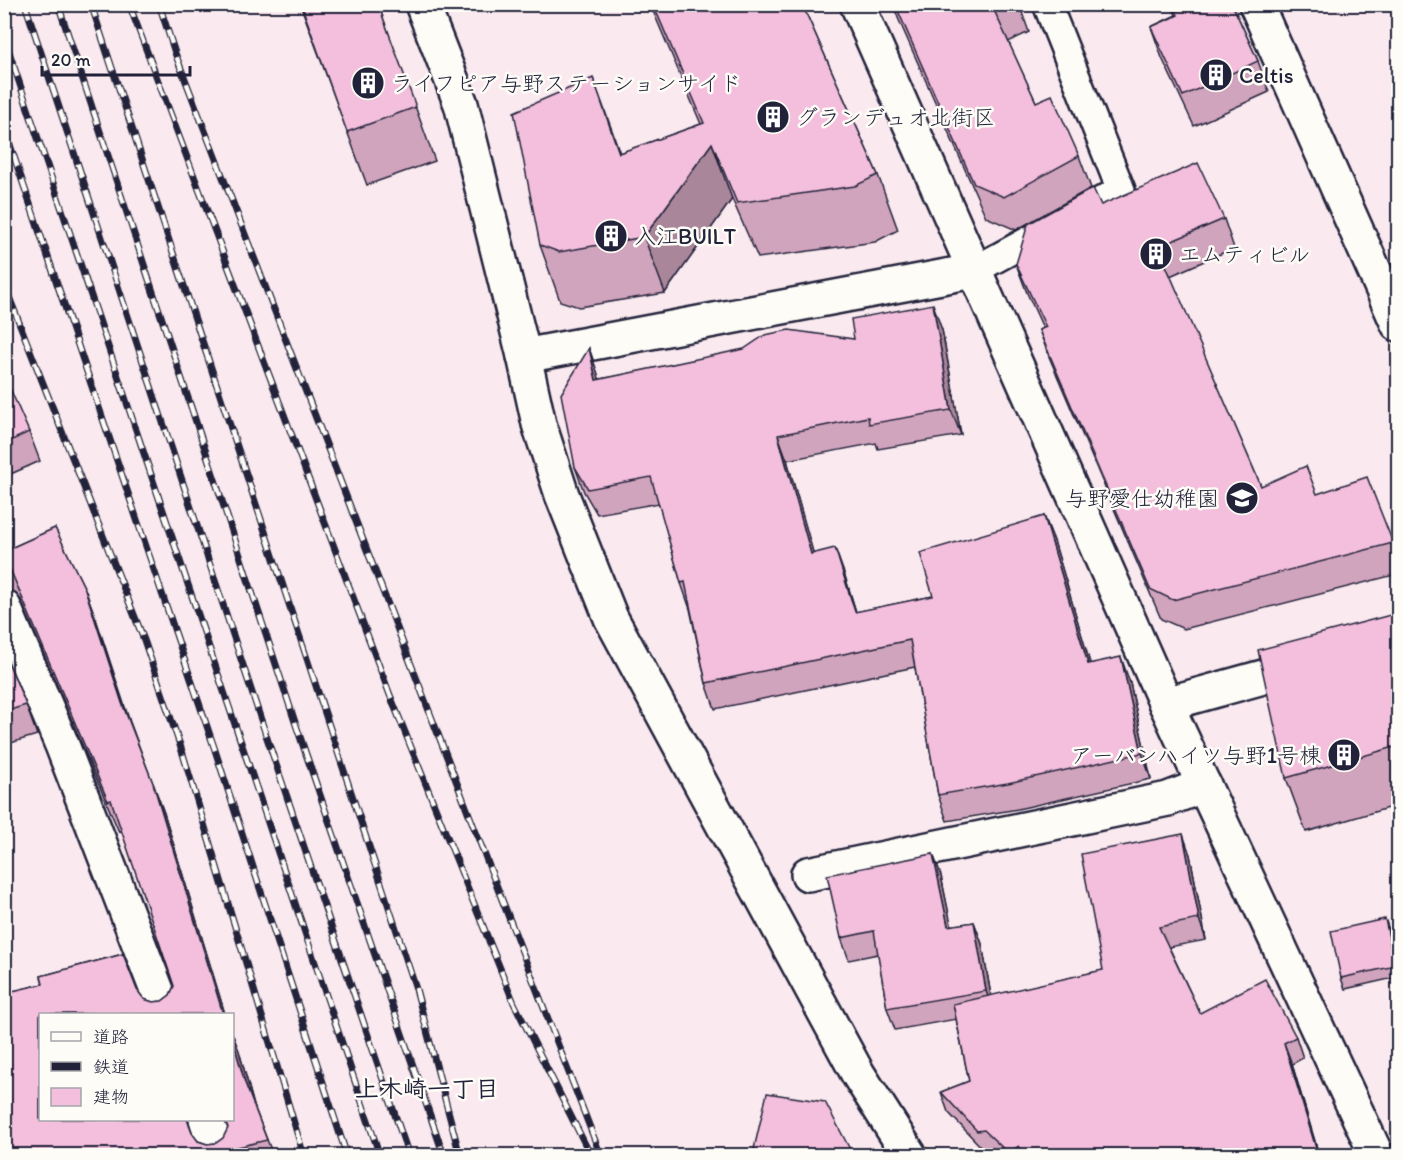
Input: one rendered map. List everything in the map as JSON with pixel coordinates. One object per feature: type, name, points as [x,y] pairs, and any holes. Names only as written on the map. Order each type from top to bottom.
[{"type":"street","points":[[422,4],[461,104],[539,424],[562,495],[611,618],[853,1064],[910,1155]]},
{"type":"street","points":[[857,4],[1166,704],[1377,1155]]},
{"type":"street","points":[[1256,4],[1398,324]]},
{"type":"street","points":[[524,356],[973,271]]},
{"type":"street","points":[[4,607],[62,745],[166,1013]]},
{"type":"street","points":[[1166,704],[1332,658]]},
{"type":"street","points":[[808,874],[1168,799],[1204,785]]},
{"type":"street","points":[[208,1121],[220,1155]]},
{"type":"lane","points":[[973,271],[1121,190],[1047,4]]},
{"type":"building","name":"ライフピア与野ステーションサイド","points":[[301,4],[378,4],[416,107],[347,132]]},
{"type":"building","points":[[653,4],[802,4],[878,175],[855,186],[737,203],[712,143],[644,237],[559,252],[540,245],[514,112],[593,78],[619,153],[704,123]]},
{"type":"building","points":[[895,4],[1007,4],[994,10],[1036,102],[1052,95],[1079,156],[1004,197],[974,184]]},
{"type":"building","points":[[1173,4],[1232,4],[1258,61],[1183,96],[1151,27],[1178,15]]},
{"type":"building","points":[[1198,163],[1224,219],[1158,247],[1261,486],[1306,466],[1317,494],[1367,477],[1393,543],[1173,600],[1150,589],[1039,330],[1046,327],[1016,264],[1028,224],[1093,188],[1101,205]]},
{"type":"building","points":[[933,304],[951,410],[869,424],[868,417],[778,435],[811,554],[835,548],[855,612],[933,596],[920,553],[1044,516],[1088,664],[1121,657],[1142,753],[1008,783],[938,795],[910,640],[706,683],[685,582],[681,583],[651,477],[588,489],[575,467],[561,394],[589,348],[596,380],[744,349],[765,335],[789,330],[854,339],[851,319]]},
{"type":"building","points":[[9,386],[29,432],[4,444],[4,388]]},
{"type":"building","points":[[55,528],[85,589],[122,703],[153,783],[223,1013],[39,1013],[39,1121],[188,1121],[198,1141],[207,1144],[216,1143],[223,1138],[228,1128],[226,1121],[234,1121],[234,1044],[245,1083],[267,1140],[204,1155],[4,1155],[4,993],[43,984],[41,976],[123,954],[137,990],[144,999],[153,1002],[162,1001],[170,995],[174,986],[111,800],[108,801],[10,569],[4,562],[4,551]]},
{"type":"building","points":[[1398,613],[1398,746],[1286,778],[1258,650]]},
{"type":"building","points":[[4,652],[26,705],[4,712]]},
{"type":"building","points":[[1183,834],[1199,919],[1159,927],[1200,1013],[1265,979],[1296,1037],[1284,1043],[1318,1155],[1194,1155],[1192,1148],[1177,1155],[1025,1155],[1019,1146],[1008,1153],[984,1130],[977,1131],[941,1092],[969,1081],[953,1004],[1103,970],[1081,854]]},
{"type":"building","points":[[933,854],[948,926],[974,922],[986,991],[887,1008],[874,931],[841,938],[827,875]]},
{"type":"building","points":[[1385,919],[1395,966],[1341,978],[1331,931]]},
{"type":"building","points":[[767,1093],[825,1102],[853,1155],[757,1155],[754,1149]]},
{"type":"railway","points":[[25,4],[266,735],[409,1156]]},
{"type":"railway","points":[[58,4],[296,725],[444,1156]]},
{"type":"railway","points":[[91,4],[416,989],[460,1156]]},
{"type":"railway","points":[[129,4],[390,695],[514,1003],[591,1156]]},
{"type":"railway","points":[[159,4],[175,53],[601,1156]]},
{"type":"railway","points":[[4,37],[380,1156]]},
{"type":"railway","points":[[4,127],[214,747],[347,1156]]},
{"type":"railway","points":[[4,284],[144,640],[183,754],[304,1156]]},
{"type":"place","name":"Celtis","points":[[1216,75]]},
{"type":"place","name":"ライフピア与野ステーションサイド","points":[[368,83]]},
{"type":"place","name":"グランデュオ北街区","points":[[773,117]]},
{"type":"place","name":"入江BUILT","points":[[611,236]]},
{"type":"place","name":"エムティビル","points":[[1156,254]]},
{"type":"place","name":"与野愛仕幼稚園","points":[[1242,498]]},
{"type":"place","name":"アーバンハイツ与野1号棟","points":[[1344,755]]},
{"type":"district","name":"上木崎一丁目","points":[[427,1088]]}]
